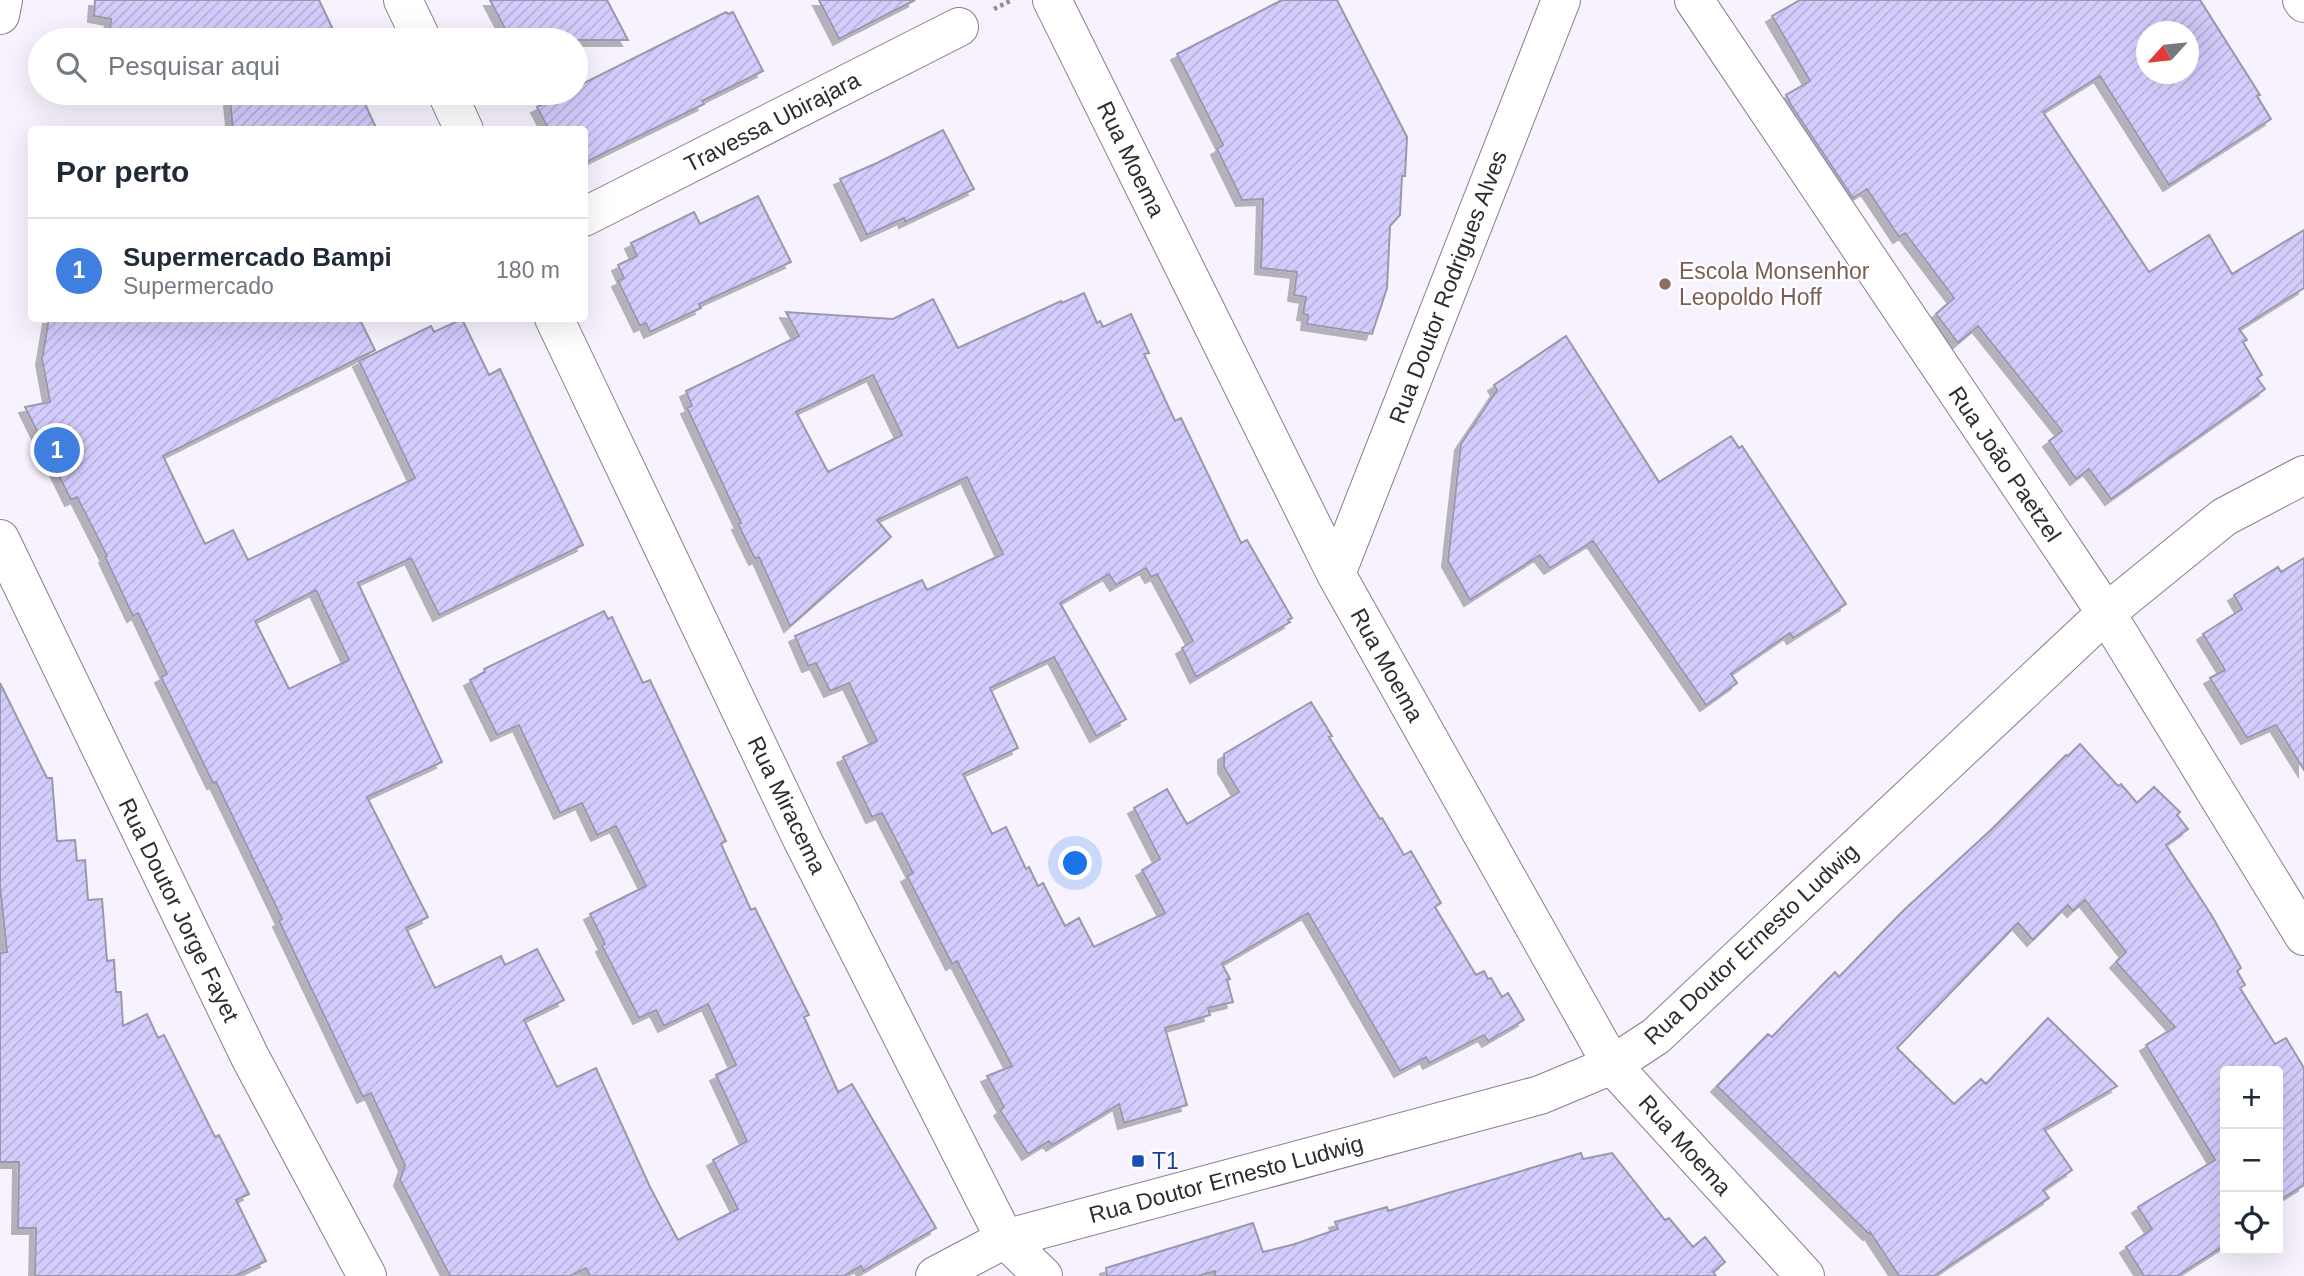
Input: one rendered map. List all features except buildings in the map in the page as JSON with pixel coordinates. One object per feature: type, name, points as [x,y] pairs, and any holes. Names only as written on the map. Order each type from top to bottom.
[{"type":"street","points":[[0,15],[3,0]]},
{"type":"street","points":[[403,0],[416,28]]},
{"type":"street","name":"Rua Moema","points":[[1052,0],[1336,574],[1612,1065],[1805,1276]]},
{"type":"street","name":"Rua Doutor Rodrigues Alves","points":[[1336,574],[1561,0]]},
{"type":"street","name":"Rua João Paetzel","points":[[1693,0],[2106,613],[2304,936]]},
{"type":"street","name":"Travessa Ubirajara","points":[[588,215],[959,27]]},
{"type":"street","points":[[453,105],[462,126]]},
{"type":"street","name":"Rua Miracema","points":[[556,322],[802,839],[1005,1239],[1042,1276]]},
{"type":"street","name":"Rua Doutor Ernesto Ludwig","points":[[935,1276],[1005,1239],[1540,1095],[1612,1065],[1656,1036],[2106,613],[2224,517],[2304,475]]},
{"type":"street","name":"Rua Doutor Jorge Fayet","points":[[0,539],[250,1057],[367,1276]]},
{"type":"place","name":"Escola Monsenhor Leopoldo Hoff","points":[[1665,284]]},
{"type":"place","name":"Supermercado Bampi","points":[[57,450]]},
{"type":"place","name":"T1","points":[[1138,1161]]}]
